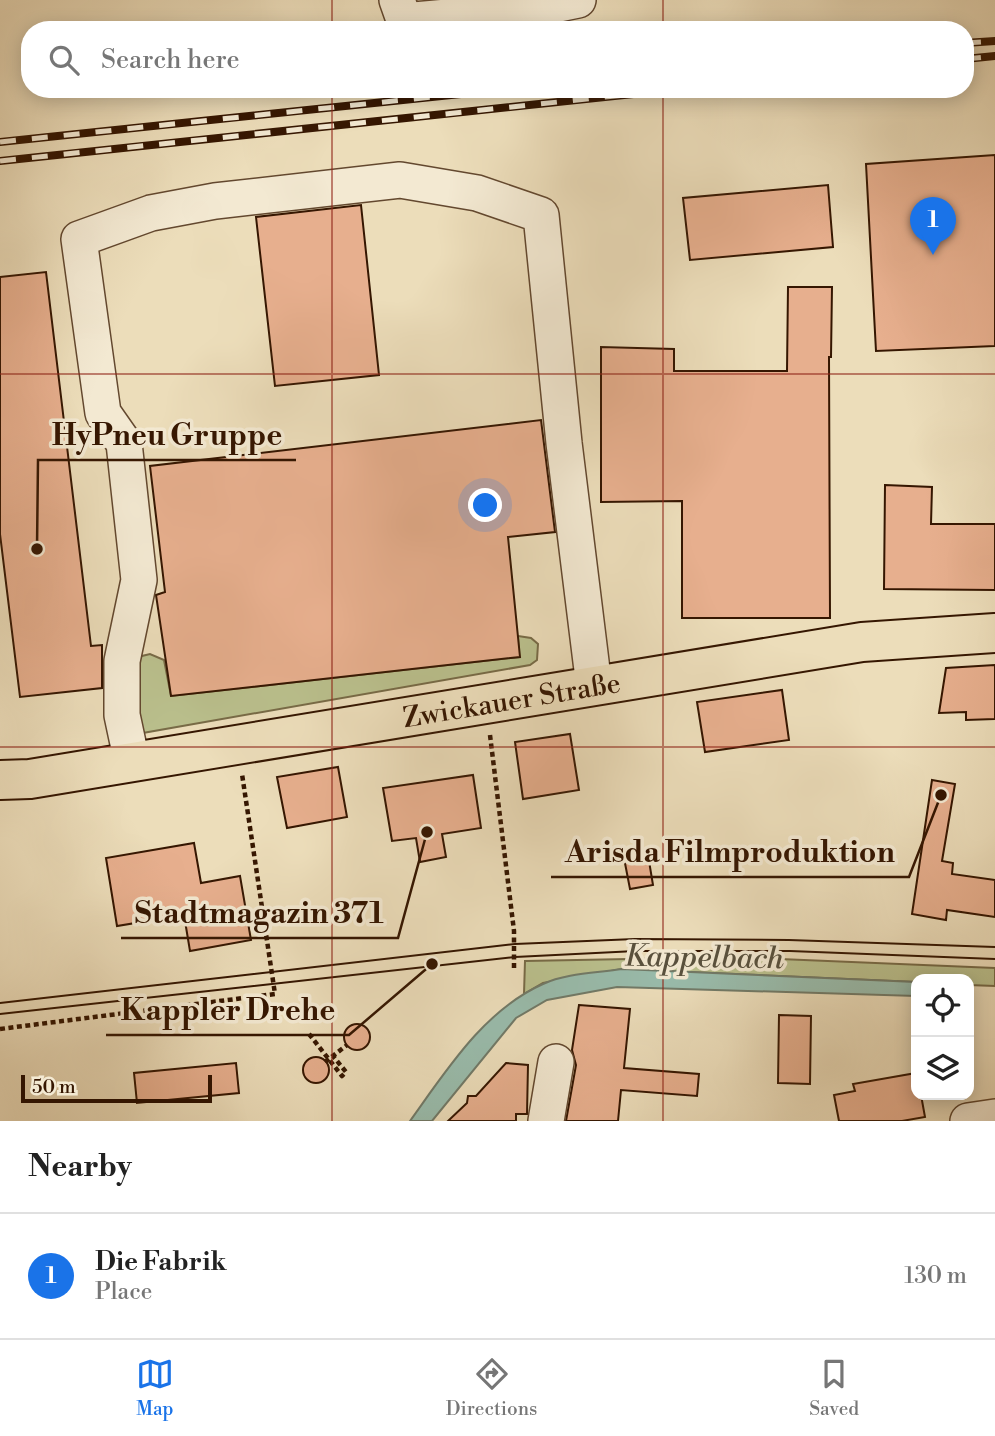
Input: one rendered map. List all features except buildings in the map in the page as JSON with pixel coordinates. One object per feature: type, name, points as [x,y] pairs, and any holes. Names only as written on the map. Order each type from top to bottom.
[{"type":"main road","name":"Zwickauer Straße","points":[[10,785],[238,743],[862,642],[995,633]]},
{"type":"street","points":[[397,0],[403,17],[414,20],[534,9],[578,0]]},
{"type":"street","points":[[132,762],[122,715],[122,661],[139,580],[124,443],[103,413],[79,239],[151,213],[215,201],[400,180],[477,193],[541,215],[594,686]]},
{"type":"street","points":[[546,1121],[556,1062]]},
{"type":"street","points":[[968,1121],[995,1117]]},
{"type":"path","points":[[486,703],[514,931],[514,970]]},
{"type":"path","points":[[0,1029],[275,994],[238,743]]},
{"type":"path","points":[[309,1034],[342,1076],[346,1072],[333,1056]]},
{"type":"path","points":[[326,1062],[347,1045]]},
{"type":"green space","points":[[518,636],[531,638],[538,644],[537,660],[530,665],[137,734],[135,665],[142,656],[150,654],[164,660],[171,696],[519,657]]},
{"type":"green space","points":[[734,957],[995,968],[995,986],[974,985],[974,974],[911,974],[911,982],[622,969],[543,983],[524,994],[525,961]]},
{"type":"shaded area","points":[[622,969],[911,982],[911,996],[617,987],[547,1000],[516,1018],[432,1121],[410,1121],[468,1044],[502,1009],[543,984],[582,974]]},
{"type":"tram line","points":[[0,1003],[515,944],[635,939],[789,940],[995,947]]},
{"type":"tram line","points":[[0,1014],[515,957],[636,951],[790,951],[995,959]]},
{"type":"railway","points":[[974,42],[995,41]]},
{"type":"railway","points":[[974,58],[995,56]]},
{"type":"railway","points":[[0,142],[423,98]]},
{"type":"railway","points":[[0,161],[596,98]]},
{"type":"place","name":"Die Fabrik","points":[[933,255]]},
{"type":"place","name":"HyPneu Gruppe","points":[[37,549]]},
{"type":"place","name":"Arisda Filmproduktion","points":[[941,795]]},
{"type":"place","name":"Stadtmagazin 371","points":[[427,832]]},
{"type":"place","name":"Kappler Drehe","points":[[432,964]]},
{"type":"water label","name":"Kappelbach","points":[[704,957]]}]
